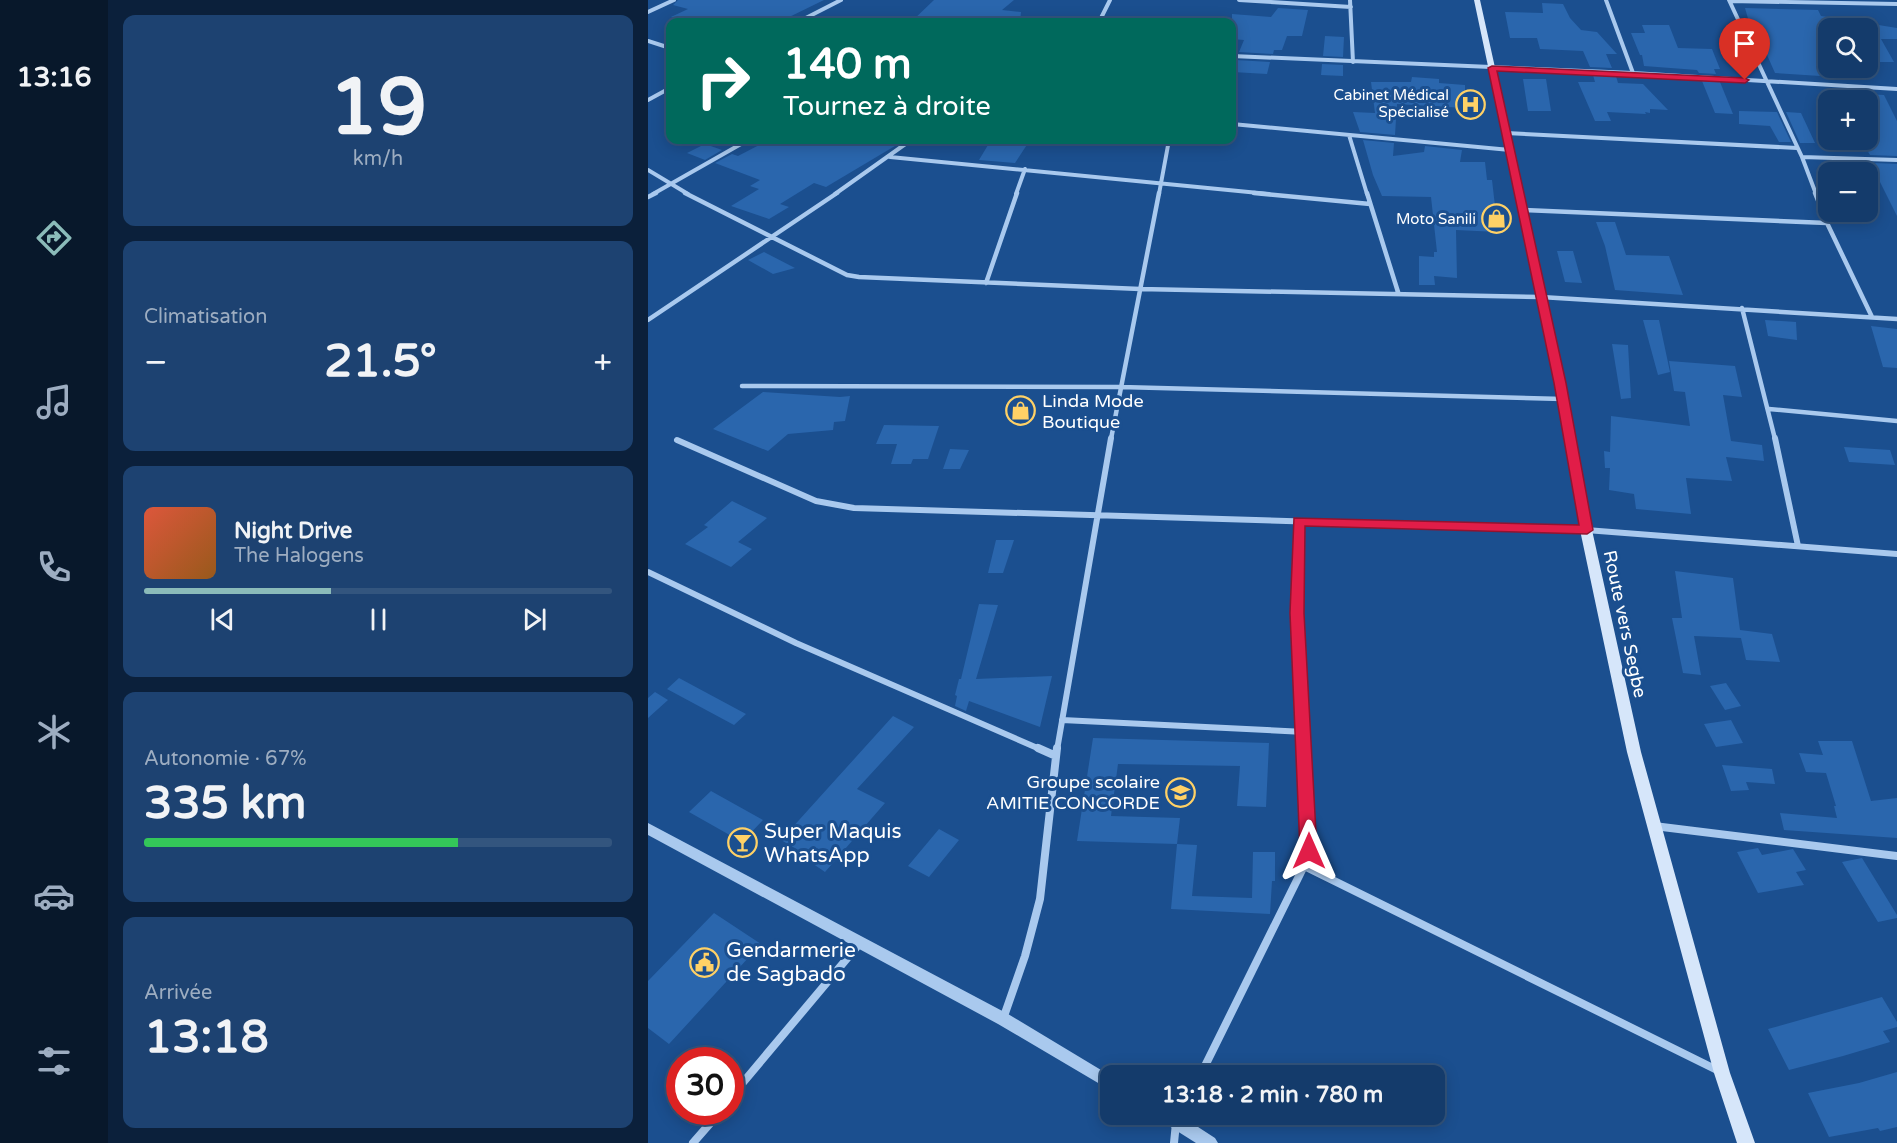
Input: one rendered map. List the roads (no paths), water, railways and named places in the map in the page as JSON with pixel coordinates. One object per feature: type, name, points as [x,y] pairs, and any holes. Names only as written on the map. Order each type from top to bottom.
[{"type":"main road","name":"Route vers Segbe","points":[[1477,0],[1563,399],[1614,666],[1653,826],[1722,1073],[1746,1143]]},
{"type":"street","points":[[648,12],[674,0]]},
{"type":"street","points":[[806,18],[841,0]]},
{"type":"street","points":[[1101,18],[1110,0]]},
{"type":"street","points":[[1239,0],[1351,7]]},
{"type":"street","points":[[1350,0],[1353,62]]},
{"type":"street","points":[[1606,0],[1634,73]]},
{"type":"street","points":[[1872,317],[1827,223],[1802,157],[1730,1],[1897,4]]},
{"type":"street","points":[[648,41],[666,47]]},
{"type":"street","points":[[1236,56],[1634,73],[1896,90]]},
{"type":"street","points":[[648,100],[666,90]]},
{"type":"street","points":[[1236,124],[1510,150]]},
{"type":"street","points":[[1506,133],[1797,148]]},
{"type":"street","points":[[1348,135],[1398,292]]},
{"type":"street","points":[[648,197],[741,144]]},
{"type":"street","points":[[648,320],[906,144]]},
{"type":"street","points":[[1003,1018],[1025,956],[1040,899],[1048,844],[1056,756],[1096,516],[1168,144]]},
{"type":"street","points":[[890,157],[1370,204]]},
{"type":"street","points":[[1802,157],[1897,160]]},
{"type":"street","points":[[986,283],[1025,169]]},
{"type":"street","points":[[648,170],[706,205],[852,276],[1140,289],[1398,292],[1541,297],[1897,319]]},
{"type":"street","points":[[1522,210],[1827,223]]},
{"type":"street","points":[[1742,308],[1769,409],[1798,546]]},
{"type":"street","points":[[742,386],[1121,387],[1563,399]]},
{"type":"street","points":[[1769,409],[1897,421]]},
{"type":"street","points":[[677,440],[816,501],[834,506],[1587,530],[1897,554]]},
{"type":"street","points":[[1205,1065],[1304,866],[1310,842],[1297,613],[1299,522]]},
{"type":"street","points":[[648,572],[796,643],[1056,756]]},
{"type":"street","points":[[1062,720],[1305,732]]},
{"type":"street","points":[[1653,826],[1897,856]]},
{"type":"street","points":[[648,829],[1003,1018],[1100,1077]]},
{"type":"street","points":[[1304,866],[1722,1073]]},
{"type":"street","points":[[744,1081],[860,943]]},
{"type":"street","points":[[693,1143],[709,1125]]},
{"type":"street","points":[[1174,1143],[1177,1125]]},
{"type":"street","points":[[1186,1125],[1209,1143]]},
{"type":"place","name":"Cabinet Médical Spécialisé","points":[[1470,104]]},
{"type":"place","name":"Moto Sanili","points":[[1497,219]]},
{"type":"place","name":"Linda Mode Boutique","points":[[1021,411]]},
{"type":"place","name":"Groupe scolaire AMITIE CONCORDE","points":[[1181,792]]},
{"type":"place","name":"Super Maquis WhatsApp","points":[[743,843]]},
{"type":"place","name":"Gendarmerie de Sagbado","points":[[705,962]]}]
